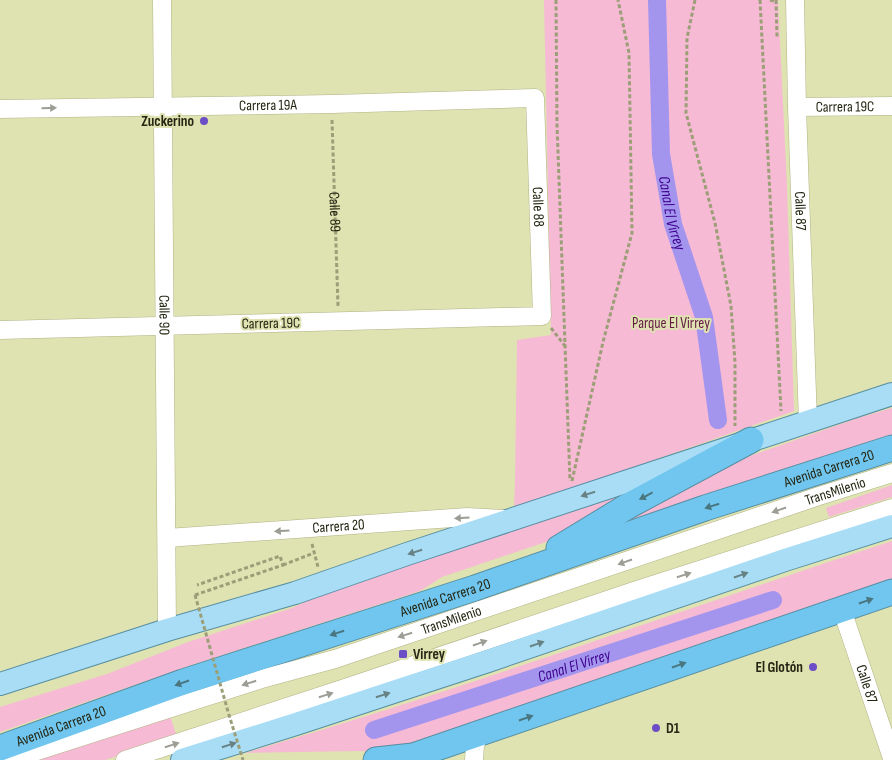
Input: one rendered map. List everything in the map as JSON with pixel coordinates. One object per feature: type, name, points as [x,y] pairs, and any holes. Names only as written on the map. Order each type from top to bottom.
[{"type":"highway","points":[[516,574],[628,506],[743,443]]},
{"type":"highway","name":"Avenida Carrera 20","points":[[0,748],[183,682],[420,606],[705,508],[892,448]]},
{"type":"highway","points":[[376,760],[407,759],[892,592]]},
{"type":"main road","points":[[0,684],[168,630],[324,584],[572,499],[892,394]]},
{"type":"main road","points":[[182,760],[488,661],[785,560],[892,526]]},
{"type":"main road","points":[[0,699],[170,642],[295,593]]},
{"type":"street","name":"Calle 90","points":[[162,0],[168,630]]},
{"type":"street","name":"Calle 87","points":[[794,0],[808,422]]},
{"type":"street","name":"Carrera 19A","points":[[0,109],[332,104],[535,98]]},
{"type":"street","name":"Calle 88","points":[[535,98],[542,316]]},
{"type":"street","name":"Carrera 19C","points":[[797,107],[892,106]]},
{"type":"street","name":"Carrera 19C","points":[[0,330],[542,316]]},
{"type":"street","name":"TransMilenio","points":[[9,760],[256,681],[335,659],[892,473]]},
{"type":"street","name":"TransMilenio","points":[[125,760],[646,587],[892,508]]},
{"type":"street","name":"Carrera 20","points":[[167,538],[467,517],[511,520]]},
{"type":"street","name":"Calle 87","points":[[842,610],[892,758]]},
{"type":"street","points":[[474,760],[475,746],[480,734]]},
{"type":"path","points":[[556,0],[557,134],[572,499]]},
{"type":"path","points":[[572,499],[572,484],[603,342],[632,233],[629,53],[618,0]]},
{"type":"path","points":[[695,0],[687,38],[686,113],[715,223],[731,306],[743,443]]},
{"type":"path","points":[[760,0],[782,430]]},
{"type":"path","name":"Calle 89","points":[[332,104],[338,321]]},
{"type":"path","points":[[542,316],[566,347]]},
{"type":"path","points":[[307,529],[324,584]]},
{"type":"path","points":[[243,760],[228,716],[195,595],[314,553]]},
{"type":"path","points":[[197,585],[280,556],[283,565]]},
{"type":"green space","name":"Parque El Virrey","points":[[544,0],[778,0],[787,187],[794,411],[514,509],[517,340],[551,335]]},
{"type":"green space","points":[[892,408],[892,436],[606,528],[721,466]]},
{"type":"green space","points":[[672,471],[590,514],[546,542],[442,577],[420,591],[189,666],[0,732],[0,707],[107,674],[188,642],[292,608],[352,580]]},
{"type":"green space","points":[[892,485],[892,497],[829,517],[826,508]]},
{"type":"green space","points":[[892,541],[892,584],[393,750],[377,752],[245,753],[489,677]]},
{"type":"green space","points":[[170,716],[177,737],[105,760],[38,760]]},
{"type":"waterway","name":"Canal El Virrey","points":[[657,0],[661,154],[673,224],[704,317],[718,420]]},
{"type":"waterway","name":"Canal El Virrey","points":[[374,730],[773,600]]},
{"type":"place","name":"Zuckerino","points":[[204,121]]},
{"type":"place","name":"Virrey","points":[[403,654]]},
{"type":"place","name":"El Glotón","points":[[813,667]]},
{"type":"place","name":"D1","points":[[656,728]]}]
